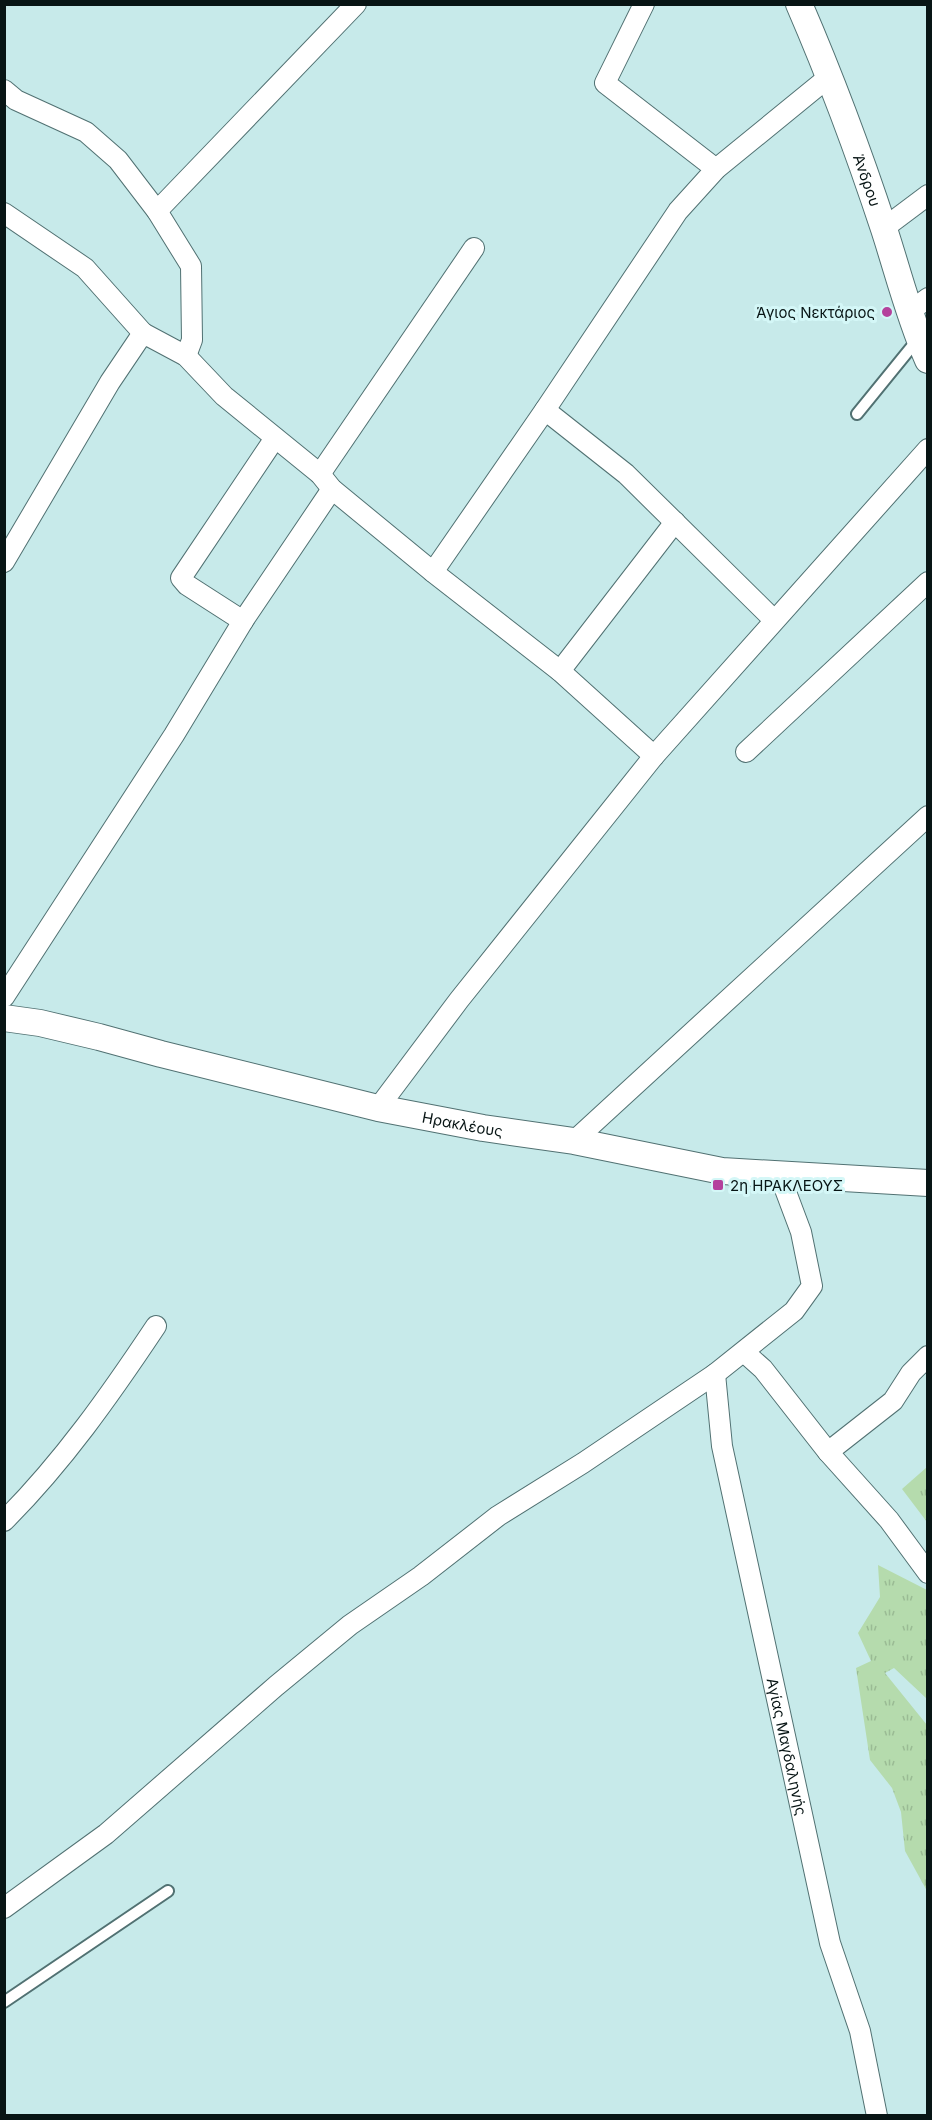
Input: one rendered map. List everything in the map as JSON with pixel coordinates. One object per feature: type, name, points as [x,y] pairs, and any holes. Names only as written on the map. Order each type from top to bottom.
[{"type":"street","points":[[157,211],[356,4]]},
{"type":"street","points":[[644,4],[605,83],[716,169]]},
{"type":"street","name":"Άνδρου","points":[[799,4],[830,76],[884,228],[918,305],[923,349]]},
{"type":"street","points":[[433,572],[678,211],[716,169],[830,76]]},
{"type":"street","points":[[4,90],[16,100],[86,132],[118,160],[157,211],[190,266],[192,340],[186,356]]},
{"type":"street","points":[[884,228],[927,195]]},
{"type":"street","points":[[4,213],[86,268],[143,333],[186,356],[224,396],[433,572],[560,671],[654,756]]},
{"type":"street","points":[[4,996],[174,735],[326,482],[474,248]]},
{"type":"street","points":[[4,562],[11,536],[143,333]]},
{"type":"street","points":[[545,410],[626,474],[774,620]]},
{"type":"street","points":[[243,621],[187,585],[181,578],[275,438]]},
{"type":"street","points":[[378,1108],[459,1000],[654,756],[927,449]]},
{"type":"street","points":[[560,671],[675,522]]},
{"type":"street","points":[[746,752],[927,582]]},
{"type":"street","points":[[574,1141],[927,816]]},
{"type":"street","name":"Ηρακλέους","points":[[4,1018],[99,1036],[161,1054],[378,1108],[483,1128],[574,1141],[722,1172],[927,1184]]},
{"type":"street","points":[[4,1908],[106,1834],[276,1686],[350,1626],[421,1576],[498,1516],[584,1463],[715,1374],[794,1311],[812,1286],[801,1232],[780,1176]]},
{"type":"street","points":[[4,1521],[71,1448],[121,1380],[156,1326]]},
{"type":"street","points":[[744,1353],[764,1369],[828,1452],[889,1520],[927,1573]]},
{"type":"street","points":[[828,1452],[893,1401],[911,1373],[927,1356]]},
{"type":"street","name":"Αγίας Μαγδαληνής","points":[[715,1374],[722,1446],[830,1943],[860,2031],[877,2115]]},
{"type":"lane","points":[[857,414],[923,349]]},
{"type":"lane","points":[[4,2002],[168,1891]]},
{"type":"green space","points":[[927,1467],[927,1522],[902,1489]]},
{"type":"green space","points":[[878,1565],[927,1590],[927,1699],[894,1668],[885,1673],[927,1725],[927,1891],[905,1851],[901,1812],[892,1788],[870,1760],[856,1668],[871,1661],[858,1633],[880,1597]]},
{"type":"place","name":"Άγιος Νεκτάριος","points":[[887,312]]},
{"type":"place","name":"2η ΗΡΑΚΛΕΟΥΣ","points":[[718,1185]]}]
